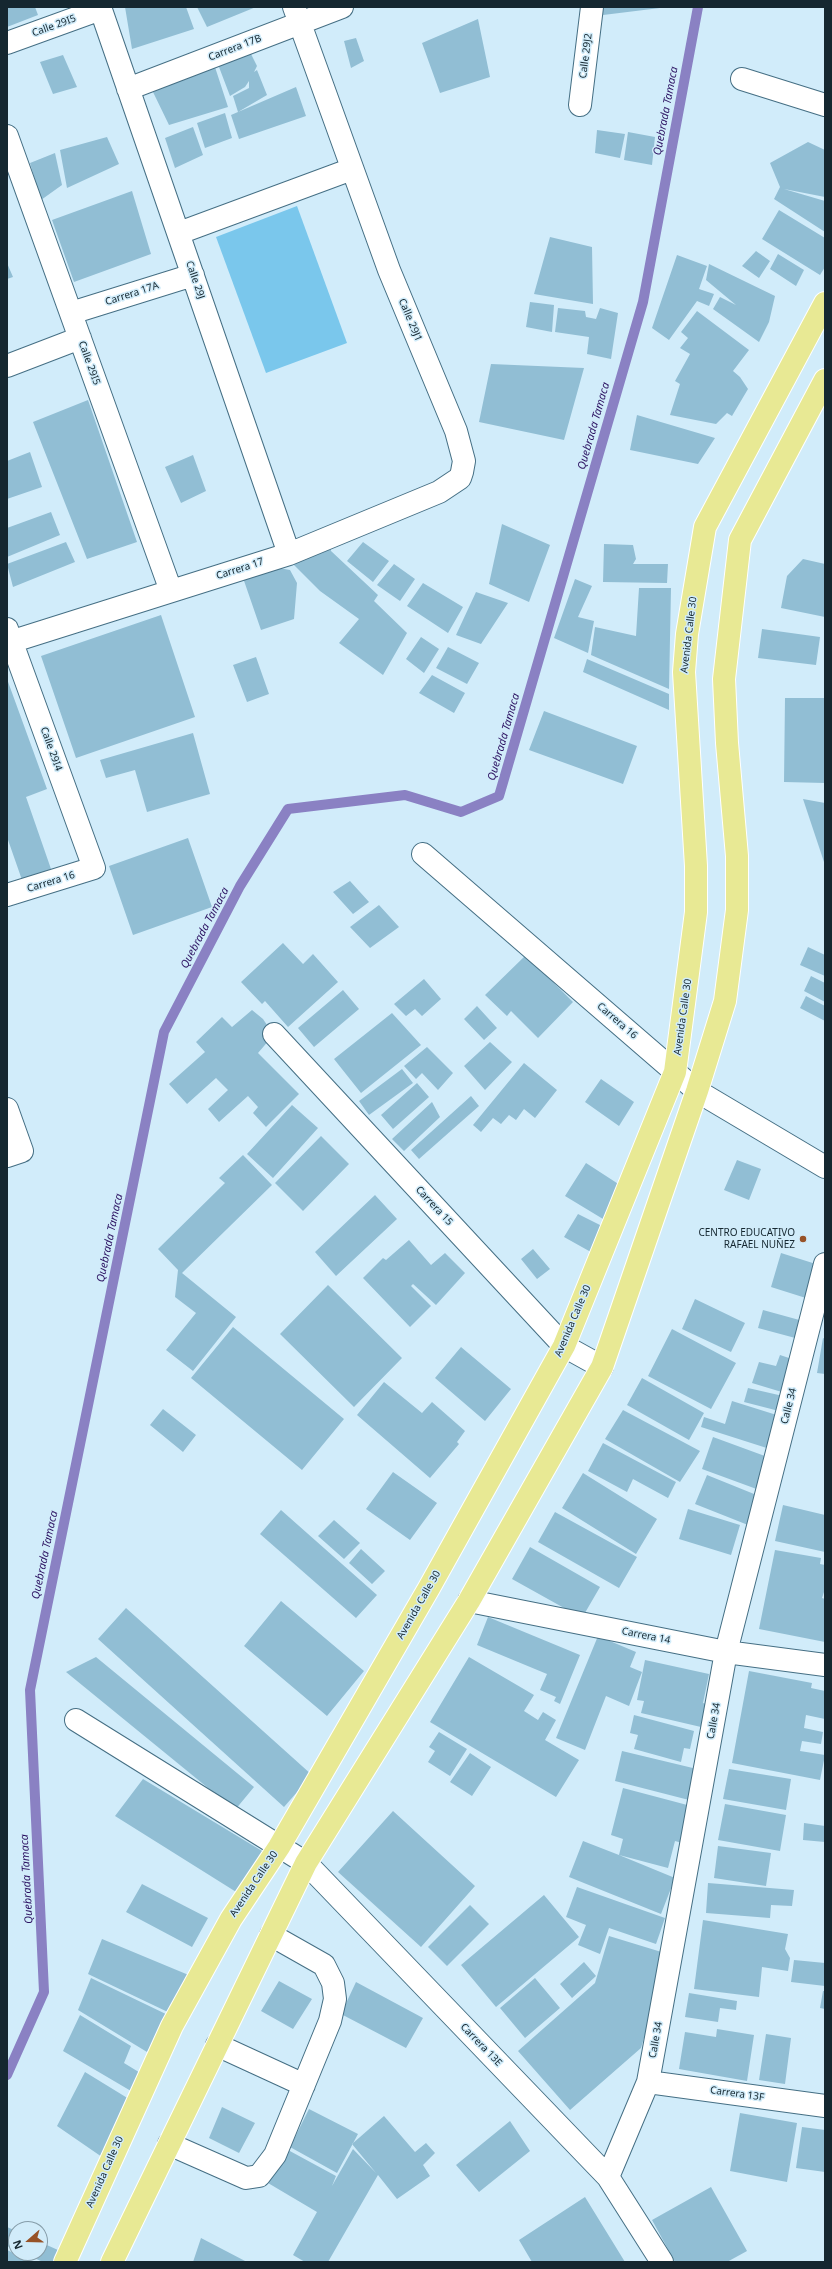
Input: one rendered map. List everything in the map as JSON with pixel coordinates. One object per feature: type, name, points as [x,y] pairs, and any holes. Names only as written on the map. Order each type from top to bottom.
[{"type":"main road","name":"Avenida Calle 30","points":[[65,2262],[172,2026],[231,1919],[279,1847],[430,1588],[564,1346],[675,1072],[696,912],[696,866],[684,672],[687,634],[705,527],[825,303]]},
{"type":"main road","points":[[112,2262],[168,2144],[306,1863],[469,1601],[602,1367],[697,1091],[725,1001],[737,910],[737,856],[727,743],[724,679],[740,540],[825,380]]},
{"type":"street","name":"Carrera 17B","points":[[128,89],[296,15],[342,7]]},
{"type":"street","name":"Calle 29J2","points":[[580,105],[592,7]]},
{"type":"street","name":"Calle 29I5","points":[[7,43],[101,8]]},
{"type":"street","name":"Calle 29J","points":[[101,8],[289,554]]},
{"type":"street","name":"Calle 29J1","points":[[296,15],[388,270],[456,431],[464,460],[462,472]]},
{"type":"street","points":[[742,79],[825,105]]},
{"type":"street","name":"Calle 29I5","points":[[7,136],[171,591]]},
{"type":"street","points":[[179,233],[352,169]]},
{"type":"street","name":"Carrera 17A","points":[[71,313],[193,275]]},
{"type":"street","points":[[7,366],[80,338]]},
{"type":"street","name":"Carrera 17","points":[[9,638],[171,591],[289,554],[439,492],[460,478],[462,472]]},
{"type":"street","name":"Calle 29I4","points":[[9,638],[94,868]]},
{"type":"street","name":"Carrera 16","points":[[423,854],[697,1091],[825,1167]]},
{"type":"street","name":"Carrera 16","points":[[7,895],[94,868]]},
{"type":"street","name":"Carrera 15","points":[[274,1034],[564,1346],[602,1367]]},
{"type":"street","points":[[7,1109],[15,1153]]},
{"type":"street","name":"Calle 34","points":[[608,2178],[648,2082],[726,1652],[825,1264]]},
{"type":"street","name":"Carrera 14","points":[[469,1601],[726,1652],[825,1665]]},
{"type":"street","name":"Carrera 13E","points":[[76,1720],[306,1863],[608,2178],[662,2262]]},
{"type":"street","points":[[168,2144],[246,2178],[259,2176],[275,2155],[330,2021],[335,1999],[333,1983],[324,1965],[271,1935]]},
{"type":"street","points":[[217,2045],[304,2085]]},
{"type":"street","name":"Carrera 13F","points":[[648,2082],[825,2106]]},
{"type":"shaded area","points":[[297,206],[347,343],[266,373],[216,237]]},
{"type":"building","points":[[7,7],[35,7],[38,15],[7,27]]},
{"type":"building","points":[[125,7],[186,7],[194,29],[132,49]]},
{"type":"building","points":[[197,7],[256,7],[207,27]]},
{"type":"building","points":[[597,7],[660,7],[660,8],[595,16]]},
{"type":"building","points":[[478,19],[490,77],[440,93],[422,43]]},
{"type":"building","points":[[356,38],[364,61],[351,68],[344,41]]},
{"type":"building","points":[[247,46],[257,66],[254,72],[257,70],[267,95],[238,112],[233,96],[249,88],[249,81],[245,87],[230,96],[219,67],[221,58]]},
{"type":"building","points":[[63,55],[77,87],[53,94],[40,62]]},
{"type":"building","points":[[214,64],[228,107],[169,125],[153,92]]},
{"type":"building","points":[[296,87],[306,116],[239,139],[231,115]]},
{"type":"building","points":[[225,113],[232,138],[205,148],[197,123]]},
{"type":"building","points":[[193,127],[203,155],[175,168],[165,138]]},
{"type":"building","points":[[597,130],[625,134],[620,158],[595,153]]},
{"type":"building","points":[[628,132],[655,137],[652,165],[624,160]]},
{"type":"building","points":[[107,137],[119,164],[67,188],[60,150]]},
{"type":"building","points":[[808,142],[825,150],[825,197],[784,189],[825,201],[825,232],[774,199],[780,187],[770,163]]},
{"type":"building","points":[[55,153],[62,185],[41,200],[30,163]]},
{"type":"building","points":[[132,191],[151,254],[74,282],[52,220]]},
{"type":"building","points":[[779,210],[825,238],[825,267],[820,275],[762,239]]},
{"type":"building","points":[[550,237],[592,247],[593,304],[534,294]]},
{"type":"building","points":[[756,251],[770,261],[759,278],[742,266]]},
{"type":"building","points":[[778,254],[804,270],[796,286],[770,269]]},
{"type":"building","points":[[677,255],[707,266],[699,289],[714,294],[709,306],[697,301],[669,340],[652,328]]},
{"type":"building","points":[[7,263],[13,277],[7,279]]},
{"type":"building","points":[[709,264],[775,296],[769,322],[759,342],[713,309],[720,297],[736,305],[706,280]]},
{"type":"building","points":[[530,302],[554,305],[552,332],[526,327]]},
{"type":"building","points":[[558,308],[585,311],[586,317],[596,319],[600,308],[618,313],[611,359],[587,354],[589,337],[555,332]]},
{"type":"building","points":[[697,311],[749,350],[733,371],[740,377],[748,389],[732,416],[727,413],[716,424],[670,415],[680,384],[675,381],[690,354],[680,348],[688,338],[681,332]]},
{"type":"building","points":[[491,364],[584,368],[564,440],[479,422]]},
{"type":"building","points":[[88,400],[137,542],[87,559],[33,422]]},
{"type":"building","points":[[637,415],[715,438],[698,464],[630,450]]},
{"type":"building","points":[[30,452],[42,487],[7,499],[7,461]]},
{"type":"building","points":[[193,455],[206,491],[181,503],[165,467]]},
{"type":"building","points":[[51,512],[60,535],[7,557],[7,528]]},
{"type":"building","points":[[502,524],[550,545],[529,602],[489,584]]},
{"type":"building","points":[[66,542],[75,562],[13,587],[7,564]]},
{"type":"building","points":[[330,542],[331,551],[378,595],[374,601],[407,633],[383,675],[339,643],[359,619],[320,591],[291,562]]},
{"type":"building","points":[[363,542],[389,561],[373,582],[347,561]]},
{"type":"building","points":[[604,544],[633,545],[636,559],[633,564],[668,564],[667,583],[603,582]]},
{"type":"building","points":[[803,559],[825,564],[825,617],[781,608],[787,576]]},
{"type":"building","points":[[394,564],[415,579],[400,601],[377,585]]},
{"type":"building","points":[[268,566],[290,570],[297,583],[294,619],[261,630],[242,575]]},
{"type":"building","points":[[575,579],[592,586],[578,617],[594,621],[588,653],[554,638]]},
{"type":"building","points":[[423,583],[463,607],[448,633],[407,606]]},
{"type":"building","points":[[639,588],[671,588],[669,689],[591,655],[595,627],[636,636]]},
{"type":"building","points":[[476,592],[508,603],[481,644],[456,635]]},
{"type":"building","points":[[161,615],[195,717],[76,758],[41,656]]},
{"type":"building","points":[[762,629],[820,637],[816,665],[758,658]]},
{"type":"building","points":[[421,637],[439,649],[424,673],[406,659]]},
{"type":"building","points":[[448,647],[479,663],[467,684],[436,668]]},
{"type":"building","points":[[256,657],[269,694],[247,702],[233,665]]},
{"type":"building","points":[[587,659],[669,694],[669,710],[583,672]]},
{"type":"building","points":[[432,675],[465,693],[454,713],[419,693]]},
{"type":"building","points":[[7,679],[47,789],[26,797],[51,869],[22,880],[7,837]]},
{"type":"building","points":[[785,698],[825,698],[825,783],[784,782]]},
{"type":"building","points":[[544,711],[637,746],[623,784],[529,750]]},
{"type":"building","points":[[193,733],[210,794],[147,812],[135,770],[106,778],[100,760]]},
{"type":"building","points":[[803,799],[825,803],[825,865]]},
{"type":"building","points":[[188,838],[212,907],[133,935],[109,866]]},
{"type":"building","points":[[350,881],[369,902],[353,914],[333,892]]},
{"type":"building","points":[[379,905],[399,927],[370,948],[350,927]]},
{"type":"building","points":[[283,943],[303,964],[313,954],[338,982],[288,1027],[265,1001],[262,1004],[241,982]]},
{"type":"building","points":[[808,947],[825,955],[825,976],[800,965]]},
{"type":"building","points":[[526,955],[573,1002],[538,1038],[511,1011],[507,1016],[485,995]]},
{"type":"building","points":[[811,976],[825,983],[825,1002],[804,991]]},
{"type":"building","points":[[424,979],[441,999],[422,1016],[415,1009],[406,1016],[394,1004]]},
{"type":"building","points":[[343,990],[359,1009],[314,1047],[298,1028]]},
{"type":"building","points":[[806,996],[825,1006],[825,1021],[800,1008]]},
{"type":"building","points":[[477,1006],[497,1028],[484,1040],[464,1019]]},
{"type":"building","points":[[252,1010],[263,1019],[271,1031],[270,1039],[258,1053],[299,1094],[266,1127],[253,1113],[258,1107],[248,1096],[219,1122],[208,1109],[228,1090],[216,1078],[187,1104],[169,1084],[205,1052],[196,1042],[222,1017],[232,1027]]},
{"type":"building","points":[[392,1013],[421,1045],[361,1093],[334,1059]]},
{"type":"building","points":[[490,1042],[512,1062],[485,1090],[464,1066]]},
{"type":"building","points":[[427,1047],[453,1073],[438,1090],[422,1073],[416,1079],[404,1066]]},
{"type":"building","points":[[524,1063],[557,1090],[535,1118],[524,1109],[516,1120],[509,1115],[501,1124],[493,1118],[481,1132],[473,1125]]},
{"type":"building","points":[[402,1069],[413,1083],[369,1115],[359,1101]]},
{"type":"building","points":[[601,1079],[634,1102],[619,1126],[585,1102]]},
{"type":"building","points":[[417,1083],[429,1097],[393,1129],[381,1115]]},
{"type":"building","points":[[471,1096],[479,1106],[419,1159],[411,1150]]},
{"type":"building","points":[[432,1102],[440,1117],[404,1151],[392,1139]]},
{"type":"building","points":[[292,1105],[318,1128],[273,1178],[247,1154]]},
{"type":"building","points":[[321,1136],[349,1164],[303,1211],[275,1183]]},
{"type":"building","points":[[243,1155],[272,1185],[182,1273],[236,1317],[193,1371],[166,1350],[196,1313],[175,1297],[178,1270],[158,1249],[225,1183],[219,1178]]},
{"type":"building","points":[[737,1160],[761,1169],[749,1200],[724,1190]]},
{"type":"building","points":[[586,1163],[623,1187],[603,1219],[565,1196]]},
{"type":"building","points":[[375,1195],[397,1219],[336,1276],[315,1252]]},
{"type":"building","points":[[578,1214],[610,1230],[598,1256],[564,1237]]},
{"type":"building","points":[[409,1240],[431,1265],[445,1253],[465,1273],[436,1305],[413,1284],[411,1286],[431,1306],[410,1327],[363,1278],[383,1258],[386,1260]]},
{"type":"building","points":[[533,1249],[550,1269],[537,1279],[521,1259]]},
{"type":"building","points":[[781,1253],[819,1265],[809,1299],[771,1287]]},
{"type":"building","points":[[328,1285],[402,1358],[354,1407],[280,1334]]},
{"type":"building","points":[[695,1299],[745,1323],[731,1352],[682,1329]]},
{"type":"building","points":[[763,1310],[803,1321],[799,1339],[758,1328]]},
{"type":"building","points":[[233,1327],[344,1419],[302,1470],[191,1378]]},
{"type":"building","points":[[672,1329],[736,1363],[711,1409],[648,1376]]},
{"type":"building","points":[[823,1338],[825,1339],[825,1374],[817,1373]]},
{"type":"building","points":[[461,1347],[511,1389],[485,1421],[435,1378]]},
{"type":"building","points":[[780,1355],[795,1360],[785,1393],[752,1383],[759,1362],[776,1366]]},
{"type":"building","points":[[642,1378],[704,1413],[689,1440],[627,1405]]},
{"type":"building","points":[[384,1382],[422,1413],[432,1402],[465,1431],[457,1442],[459,1444],[430,1478],[357,1415]]},
{"type":"building","points":[[748,1388],[783,1396],[779,1411],[744,1402]]},
{"type":"building","points":[[732,1401],[783,1417],[773,1450],[701,1427],[704,1417],[725,1424]]},
{"type":"building","points":[[163,1409],[196,1435],[183,1452],[150,1425]]},
{"type":"building","points":[[623,1410],[700,1451],[680,1482],[605,1439]]},
{"type":"building","points":[[713,1437],[773,1459],[762,1491],[702,1469]]},
{"type":"building","points":[[603,1443],[676,1482],[668,1498],[633,1479],[627,1492],[588,1471]]},
{"type":"building","points":[[393,1472],[437,1503],[410,1540],[366,1509]]},
{"type":"building","points":[[583,1473],[657,1519],[636,1554],[562,1508]]},
{"type":"building","points":[[707,1475],[759,1496],[748,1525],[695,1504]]},
{"type":"building","points":[[783,1505],[825,1515],[825,1552],[775,1541]]},
{"type":"building","points":[[688,1509],[740,1525],[731,1555],[679,1539]]},
{"type":"building","points":[[281,1510],[377,1595],[356,1618],[260,1534]]},
{"type":"building","points":[[555,1512],[637,1557],[619,1588],[538,1542]]},
{"type":"building","points":[[334,1520],[360,1543],[344,1559],[318,1536]]},
{"type":"building","points":[[530,1547],[600,1587],[582,1618],[512,1579]]},
{"type":"building","points":[[361,1549],[385,1571],[372,1584],[349,1563]]},
{"type":"building","points":[[775,1550],[821,1558],[820,1564],[825,1565],[825,1589],[822,1598],[825,1599],[825,1642],[759,1629]]},
{"type":"building","points":[[281,1601],[364,1671],[327,1716],[244,1646]]},
{"type":"building","points":[[126,1608],[312,1775],[284,1807],[98,1639]]},
{"type":"building","points":[[488,1617],[580,1655],[560,1704],[554,1701],[556,1697],[540,1690],[547,1674],[477,1645]]},
{"type":"building","points":[[598,1636],[636,1652],[630,1667],[642,1672],[629,1706],[606,1696],[585,1750],[556,1738]]},
{"type":"building","points":[[96,1657],[254,1787],[235,1810],[66,1672]]},
{"type":"building","points":[[469,1657],[534,1695],[524,1711],[538,1720],[543,1712],[556,1720],[545,1740],[579,1760],[556,1797],[430,1722]]},
{"type":"building","points":[[645,1660],[709,1674],[703,1703],[706,1704],[701,1727],[641,1713],[644,1701],[637,1700]]},
{"type":"building","points":[[749,1671],[812,1683],[811,1688],[825,1691],[825,1719],[806,1715],[804,1728],[823,1732],[821,1744],[802,1741],[800,1751],[825,1755],[820,1780],[732,1763]]},
{"type":"building","points":[[634,1715],[694,1731],[690,1749],[684,1748],[681,1762],[634,1749],[638,1735],[630,1733]]},
{"type":"building","points":[[439,1732],[467,1749],[450,1776],[428,1762],[435,1751],[429,1747]]},
{"type":"building","points":[[622,1751],[697,1769],[689,1800],[615,1781]]},
{"type":"building","points":[[470,1753],[491,1767],[472,1796],[450,1782]]},
{"type":"building","points":[[729,1769],[791,1779],[786,1810],[723,1799]]},
{"type":"building","points":[[143,1779],[267,1854],[241,1895],[115,1816]]},
{"type":"building","points":[[623,1788],[691,1806],[682,1843],[675,1841],[668,1868],[619,1855],[623,1839],[611,1835]]},
{"type":"building","points":[[725,1804],[786,1815],[780,1851],[718,1840]]},
{"type":"building","points":[[393,1811],[475,1886],[421,1947],[338,1872]]},
{"type":"building","points":[[804,1823],[825,1826],[825,1842],[803,1840]]},
{"type":"building","points":[[583,1841],[675,1878],[661,1914],[569,1877]]},
{"type":"building","points":[[718,1846],[771,1853],[766,1886],[714,1878]]},
{"type":"building","points":[[708,1883],[794,1890],[792,1906],[771,1905],[770,1918],[706,1913]]},
{"type":"building","points":[[142,1884],[208,1918],[192,1947],[126,1912]]},
{"type":"building","points":[[577,1887],[665,1918],[656,1944],[609,1928],[600,1954],[578,1945],[586,1925],[566,1917]]},
{"type":"building","points":[[544,1895],[579,1937],[496,2007],[461,1965]]},
{"type":"building","points":[[470,1905],[489,1924],[447,1966],[428,1947]]},
{"type":"building","points":[[703,1920],[788,1934],[785,1949],[790,1958],[788,1971],[762,1967],[759,1997],[694,1989]]},
{"type":"building","points":[[609,1936],[668,1954],[641,2048],[570,2110],[518,2051],[595,1983]]},
{"type":"building","points":[[102,1939],[191,1976],[172,2014],[88,1974]]},
{"type":"building","points":[[794,1960],[825,1963],[825,1986],[791,1982]]},
{"type":"building","points":[[584,1962],[596,1976],[572,1998],[560,1984]]},
{"type":"building","points":[[91,1978],[170,2016],[147,2052],[78,2010]]},
{"type":"building","points":[[535,1978],[560,2008],[525,2038],[500,2008]]},
{"type":"building","points":[[279,1981],[312,1999],[293,2029],[261,2011]]},
{"type":"building","points":[[356,1982],[423,2018],[406,2048],[341,2014]]},
{"type":"building","points":[[823,1991],[825,1991],[825,2009],[820,2008]]},
{"type":"building","points":[[689,1993],[737,2001],[736,2010],[720,2008],[718,2022],[685,2017]]},
{"type":"building","points":[[80,2015],[131,2046],[124,2063],[142,2074],[131,2091],[63,2051]]},
{"type":"building","points":[[717,2029],[754,2035],[747,2081],[679,2069],[685,2032],[716,2037]]},
{"type":"building","points":[[766,2034],[791,2038],[785,2084],[759,2080]]},
{"type":"building","points":[[85,2072],[129,2099],[102,2157],[57,2126]]},
{"type":"building","points":[[222,2107],[255,2123],[239,2153],[209,2138]]},
{"type":"building","points":[[309,2109],[358,2134],[337,2173],[290,2147]]},
{"type":"building","points":[[740,2113],[797,2123],[787,2182],[730,2171]]},
{"type":"building","points":[[384,2116],[415,2152],[426,2143],[435,2153],[423,2165],[430,2176],[397,2199],[378,2175],[328,2262],[305,2262],[293,2255],[317,2212],[268,2183],[288,2150],[336,2176],[332,2186],[353,2149],[376,2173],[352,2144]]},
{"type":"building","points":[[510,2121],[530,2151],[479,2192],[456,2165]]},
{"type":"building","points":[[802,2127],[825,2130],[825,2172],[796,2168]]},
{"type":"building","points":[[711,2187],[747,2251],[727,2262],[675,2262],[652,2220]]},
{"type":"building","points":[[585,2197],[625,2262],[532,2262],[519,2240]]},
{"type":"building","points":[[7,2227],[8,2246],[7,2246]]},
{"type":"building","points":[[201,2238],[247,2262],[193,2262]]},
{"type":"building","points":[[48,2246],[67,2254],[63,2262],[41,2261],[48,2261]]},
{"type":"building","points":[[7,2250],[8,2261],[33,2262],[7,2262]]},
{"type":"waterway","name":"Quebrada Tamaca","points":[[7,2075],[44,1992],[30,1690],[164,1032],[240,886],[288,809],[405,795],[461,812],[499,796],[643,302],[698,7]]},
{"type":"place","name":"CENTRO EDUCATIVO RAFAEL NUÑEZ","points":[[803,1239]]}]
